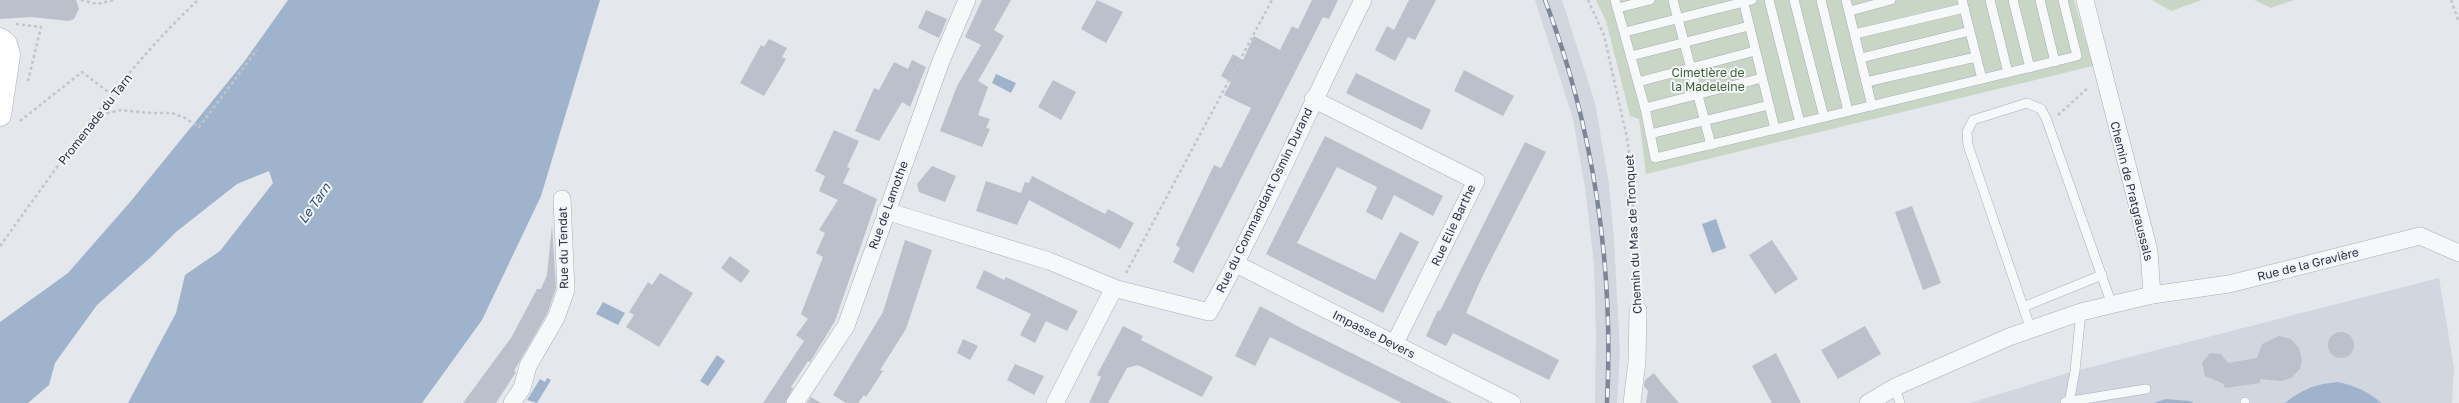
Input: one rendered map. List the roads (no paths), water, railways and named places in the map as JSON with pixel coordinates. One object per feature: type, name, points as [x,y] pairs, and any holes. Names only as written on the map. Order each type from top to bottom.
[{"type":"street","name":"Rue de Lamothe","points":[[796,403],[846,326],[941,61],[967,0]]},
{"type":"street","name":"Rue du Commandant Osmin Durand","points":[[886,211],[1048,261],[1115,288],[1209,312],[1236,264],[1313,99],[1363,0]]},
{"type":"street","name":"Chemin de Pratgraussals","points":[[2085,0],[2149,251],[2152,295]]},
{"type":"street","points":[[7,31],[6,44],[10,55],[9,116]]},
{"type":"street","name":"Rue Elie Barthe","points":[[1313,99],[1476,181],[1394,344]]},
{"type":"street","name":"Rue du Tendat","points":[[512,403],[522,388],[528,366],[556,318],[566,290],[562,200]]},
{"type":"street","name":"Rue de la Gravière","points":[[2152,295],[2229,284],[2420,236],[2459,253]]},
{"type":"street","name":"Impasse Devers","points":[[1236,264],[1512,403]]},
{"type":"street","points":[[1055,403],[1115,288]]},
{"type":"street","points":[[1868,403],[1897,395],[2031,330],[2081,312],[2152,295]]},
{"type":"street","name":"Chemin du Mas de Tronquet","points":[[1632,403],[1637,362],[1638,310]]},
{"type":"lane","points":[[1650,0],[1617,4],[1645,108],[1654,158],[2077,56],[2063,0]]},
{"type":"lane","points":[[1673,0],[1699,94],[1711,145]]},
{"type":"lane","points":[[1769,0],[1800,123]]},
{"type":"lane","points":[[1794,0],[1824,117]]},
{"type":"lane","points":[[1821,0],[1848,112]]},
{"type":"lane","points":[[1846,0],[1850,11],[1872,106]]},
{"type":"lane","points":[[1850,11],[1891,0]]},
{"type":"lane","points":[[1990,0],[2008,73]]},
{"type":"lane","points":[[2013,0],[2030,68]]},
{"type":"lane","points":[[2040,0],[2055,62]]},
{"type":"lane","points":[[1625,32],[1746,1],[1749,26],[1775,129]]},
{"type":"lane","points":[[1855,34],[1963,4],[1982,79]]},
{"type":"lane","points":[[1631,56],[1749,26]]},
{"type":"lane","points":[[1861,58],[1970,31]]},
{"type":"lane","points":[[1638,82],[1755,51]]},
{"type":"lane","points":[[1866,82],[1976,57]]},
{"type":"lane","points":[[1645,108],[1762,78]]},
{"type":"lane","points":[[2031,330],[1968,145],[1967,132],[1973,120],[2027,103],[2041,109],[2048,124],[2112,304]]},
{"type":"lane","points":[[1650,134],[1768,105]]},
{"type":"lane","points":[[2023,307],[2102,276]]},
{"type":"lane","points":[[2081,312],[2067,402],[2146,389]]},
{"type":"water","name":"Le Tarn","points":[[288,0],[600,0],[541,196],[482,320],[422,403],[128,403],[176,313],[185,275],[220,251],[273,183],[269,171],[237,184],[176,232],[152,256],[97,305],[55,363],[49,385],[28,403],[0,403],[0,322],[68,273],[131,201],[244,62]]},
{"type":"water","points":[[996,74],[1016,83],[1011,93],[992,83]]},
{"type":"water","points":[[1716,219],[1726,248],[1712,253],[1702,224]]},
{"type":"water","points":[[603,302],[625,313],[618,325],[596,314]]},
{"type":"water","points":[[717,355],[725,361],[708,386],[700,381]]},
{"type":"water","points":[[547,378],[551,380],[537,403],[527,400],[540,379],[545,382]]},
{"type":"water","points":[[2338,382],[2361,390],[2371,395],[2381,403],[2285,403],[2297,394],[2310,388]]},
{"type":"water","points":[[2166,399],[2190,401],[2194,403],[2154,403]]},
{"type":"railway","points":[[1545,0],[1562,48],[1576,98],[1588,148],[1597,198],[1607,301],[1607,403]]},
{"type":"park label","name":"Cimetière de la Madeleine","points":[[1708,79]]}]
